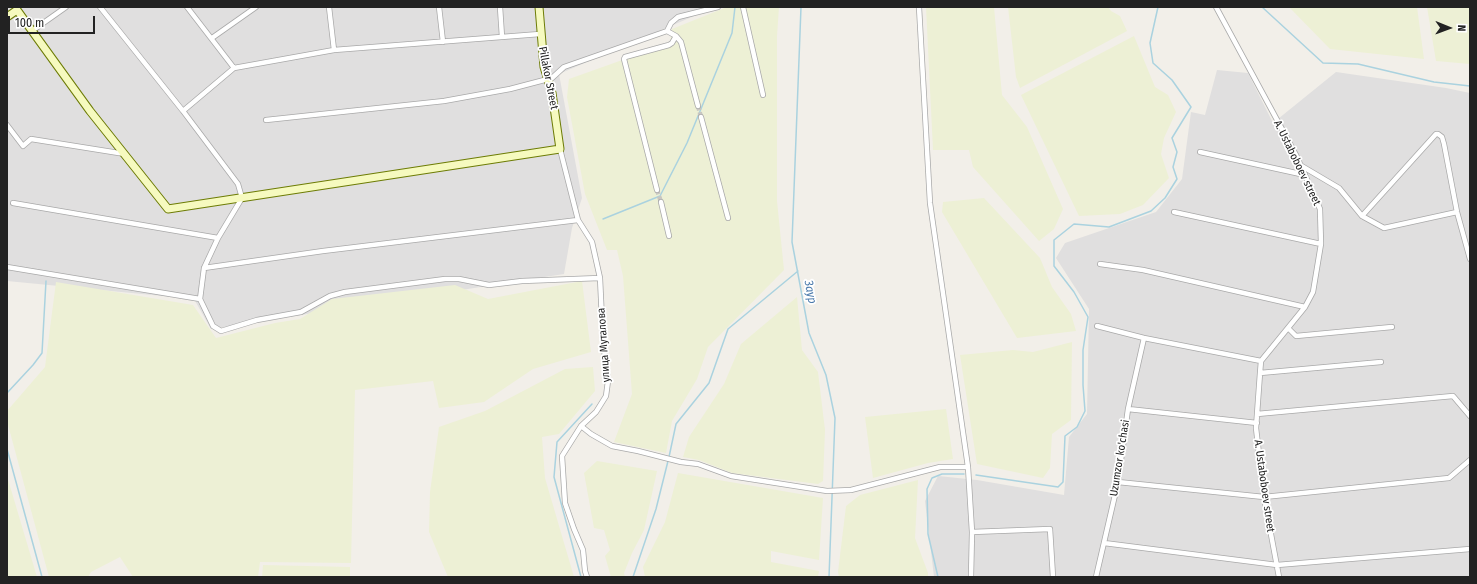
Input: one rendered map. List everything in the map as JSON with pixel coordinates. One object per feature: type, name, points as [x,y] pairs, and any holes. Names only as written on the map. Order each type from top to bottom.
[{"type":"street","points":[[32,31],[66,7]]},
{"type":"street","points":[[100,7],[183,111],[238,184],[242,198],[218,238],[204,268],[200,299],[213,326],[221,331],[257,320],[301,312],[330,296],[354,291],[445,279],[459,279],[489,285],[600,278]]},
{"type":"street","points":[[187,7],[234,68]]},
{"type":"street","points":[[212,38],[256,7]]},
{"type":"street","points":[[329,7],[334,50]]},
{"type":"street","points":[[439,7],[444,42]]},
{"type":"street","points":[[500,7],[502,36]]},
{"type":"street","name":"Pillakor Street","points":[[539,7],[540,34],[544,66],[552,93],[560,149]]},
{"type":"street","points":[[266,120],[444,101],[510,89],[547,80],[552,78],[564,67],[667,31],[671,23],[678,18],[718,7]]},
{"type":"street","points":[[743,7],[763,95]]},
{"type":"street","points":[[919,7],[930,203],[968,467],[972,532],[971,577]]},
{"type":"street","name":"A. Ustaboboev street","points":[[1216,7],[1300,165],[1320,209],[1321,244],[1313,292],[1304,307],[1261,361],[1256,423],[1264,497],[1279,577]]},
{"type":"street","points":[[7,17],[17,10],[90,111],[168,209],[560,149]]},
{"type":"street","points":[[667,31],[676,36],[681,42],[698,106]]},
{"type":"street","points":[[183,111],[234,68],[334,50],[540,34]]},
{"type":"street","points":[[657,190],[624,59],[669,45],[676,36]]},
{"type":"street","points":[[701,117],[728,218]]},
{"type":"street","points":[[7,125],[23,146],[31,139],[125,154]]},
{"type":"street","points":[[1362,216],[1436,134],[1438,134],[1442,137],[1444,144],[1457,212],[1470,259]]},
{"type":"street","name":"улица Муталова","points":[[560,149],[578,220],[592,242],[600,278],[602,341],[608,381],[606,396],[596,412],[581,426],[562,456],[561,462],[566,503],[574,529],[583,550],[587,577]]},
{"type":"street","points":[[1200,152],[1305,175]]},
{"type":"street","points":[[1300,165],[1339,188],[1362,216],[1384,228],[1457,212]]},
{"type":"street","points":[[661,202],[669,236]]},
{"type":"street","points":[[13,203],[218,238]]},
{"type":"street","points":[[1174,212],[1321,244]]},
{"type":"street","points":[[204,268],[323,251],[578,220]]},
{"type":"street","points":[[1100,264],[1144,270],[1304,307]]},
{"type":"street","points":[[7,266],[200,299]]},
{"type":"street","points":[[1097,326],[1144,338],[1261,361]]},
{"type":"street","points":[[1288,328],[1296,336],[1392,327]]},
{"type":"street","name":"Uzumzor ko'chasi","points":[[1096,577],[1118,482],[1128,409],[1144,338]]},
{"type":"street","points":[[1260,374],[1382,362]]},
{"type":"street","points":[[1257,414],[1453,396],[1470,416]]},
{"type":"street","points":[[1128,409],[1256,423]]},
{"type":"street","points":[[581,426],[591,434],[612,446],[681,462],[698,464],[731,476],[827,491],[851,490],[940,467],[968,467]]},
{"type":"street","points":[[1118,482],[1264,497],[1449,478],[1470,460]]},
{"type":"street","points":[[972,532],[1050,529],[1053,577]]},
{"type":"street","points":[[1104,543],[1277,565],[1470,549]]},
{"type":"shaded area","points":[[7,7],[715,7],[559,74],[582,198],[572,228],[564,274],[211,329],[194,299],[7,281]]},
{"type":"shaded area","points":[[1217,70],[1248,73],[1273,123],[1336,72],[1446,88],[1470,93],[1470,577],[934,577],[925,501],[938,476],[977,480],[1064,495],[1069,437],[1087,414],[1089,309],[1056,258],[1065,243],[1156,212],[1182,179],[1191,112],[1205,115]]},
{"type":"green space","points":[[727,7],[779,7],[777,36],[777,201],[784,270],[708,347],[697,379],[672,421],[666,453],[614,442],[632,394],[623,276],[617,250],[607,250],[585,194],[567,97],[569,79],[670,43],[672,29]]},
{"type":"green space","points":[[926,7],[994,7],[1002,95],[1027,127],[1063,209],[1054,229],[1039,241],[973,167],[969,150],[933,150]]},
{"type":"green space","points":[[1008,7],[1108,7],[1111,11],[1120,16],[1127,31],[1020,88],[1016,77]]},
{"type":"green space","points":[[1289,7],[1417,7],[1424,59],[1330,49]]},
{"type":"green space","points":[[1427,7],[1470,7],[1470,64],[1436,61]]},
{"type":"green space","points":[[1134,36],[1155,87],[1168,95],[1176,112],[1164,138],[1161,154],[1169,178],[1143,205],[1120,214],[1079,216],[1021,95]]},
{"type":"green space","points":[[984,198],[1040,258],[1052,287],[1071,314],[1076,331],[1017,338],[942,212],[943,202]]},
{"type":"green space","points":[[582,281],[591,352],[533,369],[484,402],[439,408],[433,381],[355,390],[351,563],[260,562],[258,577],[133,577],[120,557],[91,572],[88,577],[49,577],[7,421],[7,411],[45,367],[56,282],[193,305],[216,338],[275,323],[300,319],[332,299],[455,285],[488,299]]},
{"type":"green space","points":[[797,297],[802,350],[818,372],[825,430],[823,481],[818,484],[732,473],[699,460],[683,457],[689,437],[724,384],[741,344]]},
{"type":"green space","points":[[1072,342],[1071,420],[1052,434],[1050,468],[1043,478],[977,464],[960,355],[1013,350],[1033,352]]},
{"type":"green space","points":[[593,367],[595,391],[559,434],[542,437],[545,478],[574,577],[448,577],[429,532],[430,492],[439,427],[485,411],[565,369]]},
{"type":"green space","points":[[946,409],[953,459],[928,463],[873,478],[865,417]]},
{"type":"green space","points":[[597,461],[657,471],[644,530],[632,553],[624,573],[625,577],[611,577],[605,556],[610,550],[604,530],[594,528],[584,473]]},
{"type":"green space","points":[[678,473],[823,498],[819,560],[771,551],[771,562],[819,571],[818,577],[645,577],[643,567],[665,522]]},
{"type":"green space","points":[[7,476],[37,577],[7,577]]},
{"type":"green space","points":[[918,480],[915,538],[928,573],[928,577],[839,577],[838,572],[846,506],[860,495]]},
{"type":"green space","points":[[263,565],[350,567],[350,577],[262,577]]},
{"type":"waterway","points":[[603,219],[660,196],[687,143],[732,33],[735,7]]},
{"type":"waterway","name":"Заур","points":[[801,7],[792,242],[809,333],[826,375],[835,418],[829,577]]},
{"type":"waterway","points":[[976,475],[1058,487],[1063,482],[1065,436],[1077,427],[1085,411],[1083,350],[1088,317],[1074,292],[1054,266],[1054,240],[1074,224],[1109,227],[1151,211],[1165,198],[1177,179],[1173,167],[1177,152],[1172,138],[1191,107],[1172,80],[1153,63],[1150,43],[1158,7]]},
{"type":"waterway","points":[[1262,7],[1323,63],[1358,64],[1434,82],[1470,86]]},
{"type":"waterway","points":[[669,457],[676,424],[709,383],[728,329],[798,271]]},
{"type":"waterway","points":[[7,393],[42,353],[46,281]]},
{"type":"waterway","points":[[581,577],[554,477],[557,442],[592,404]]},
{"type":"waterway","points":[[7,449],[42,577]]},
{"type":"waterway","points":[[633,577],[656,509],[668,461]]},
{"type":"waterway","points":[[938,577],[928,534],[927,489],[932,478],[942,474],[964,474]]},
{"type":"tunnel","points":[[698,106],[701,117]]},
{"type":"tunnel","points":[[657,190],[661,202]]}]
